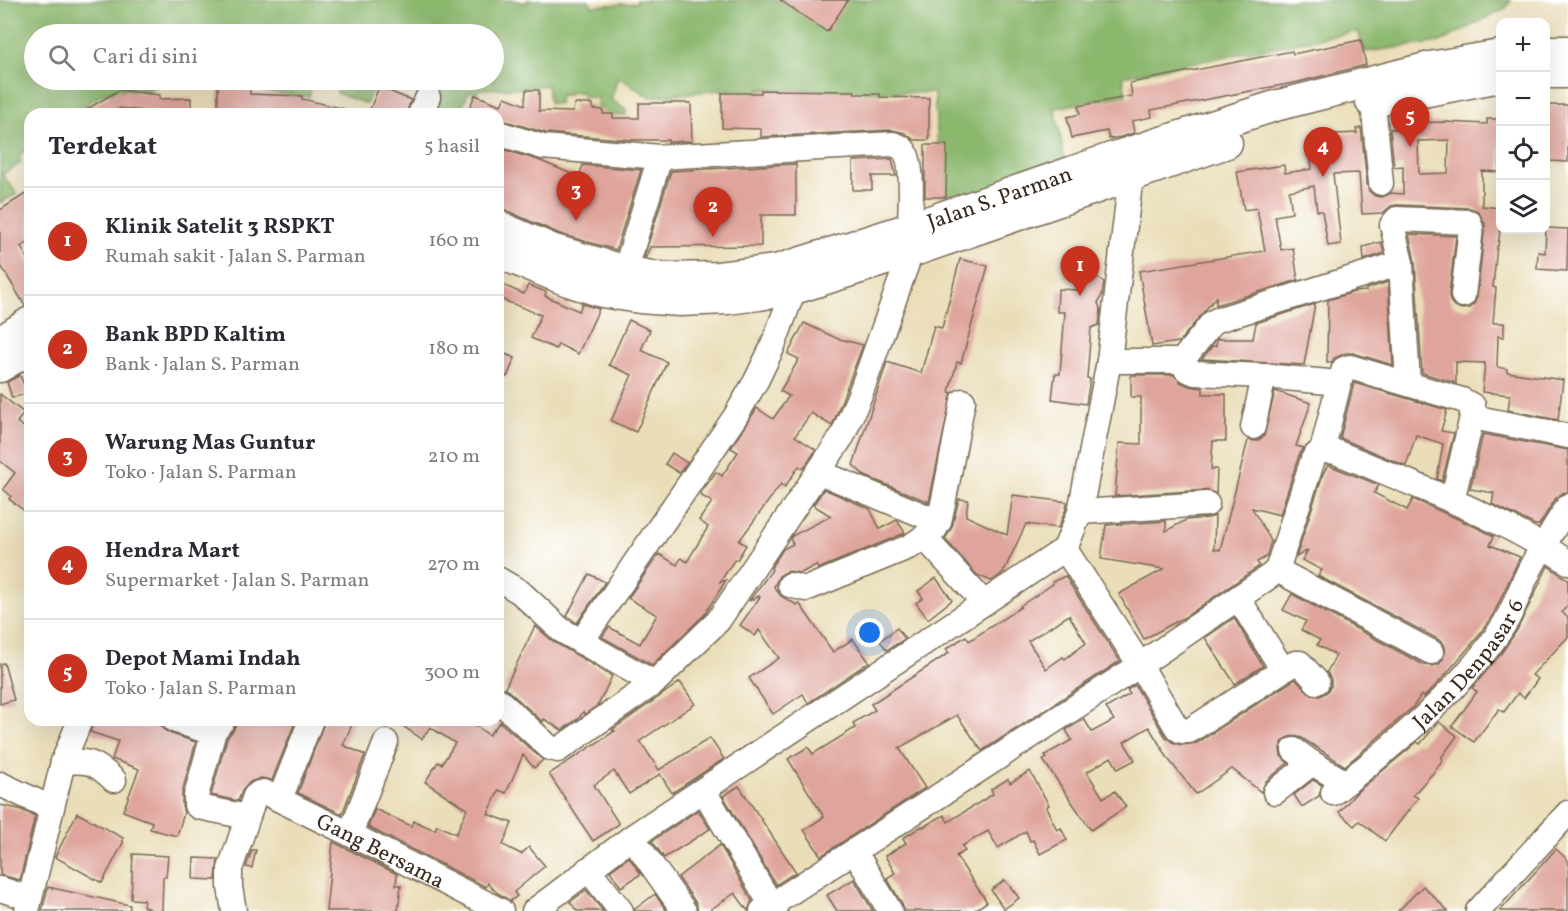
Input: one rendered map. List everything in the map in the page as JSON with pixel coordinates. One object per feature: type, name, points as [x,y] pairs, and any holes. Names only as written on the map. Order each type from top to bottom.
[{"type":"main road","name":"Jalan S. Parman","points":[[504,255],[602,292],[640,298],[680,301],[726,299],[794,289],[1114,157],[1275,106],[1430,67],[1496,56]]},
{"type":"main road","name":"Jalan S. Parman","points":[[504,229],[554,250],[625,272],[662,278],[718,277],[776,270],[911,240],[1131,175],[1291,122],[1373,102],[1496,78]]},
{"type":"main road","points":[[0,342],[24,326]]},
{"type":"main road","points":[[0,367],[24,353]]},
{"type":"street","points":[[1373,102],[1381,183]]},
{"type":"street","points":[[504,135],[543,147],[660,157],[893,144],[902,148],[909,160],[911,240],[861,392],[843,435],[718,621],[654,682],[556,750],[550,748],[504,706]]},
{"type":"street","points":[[625,272],[660,157]]},
{"type":"street","points":[[534,911],[632,837],[1065,549],[1080,512],[1109,361],[1131,175]]},
{"type":"street","points":[[1408,384],[1401,263],[1392,225],[1395,220],[1469,222],[1471,228],[1463,295]]},
{"type":"street","points":[[1339,383],[1264,375],[1195,373],[1186,369],[1184,361],[1205,331],[1217,320],[1401,263]]},
{"type":"street","points":[[581,642],[735,417],[772,348],[794,289]]},
{"type":"street","points":[[1109,361],[1184,361]]},
{"type":"street","points":[[1322,451],[1339,383],[1346,367],[1471,404],[1472,417],[1452,501]]},
{"type":"street","points":[[1253,427],[1264,375]]},
{"type":"street","points":[[790,585],[799,589],[807,589],[911,546],[932,530],[963,401]]},
{"type":"street","points":[[1472,417],[1568,436]]},
{"type":"street","points":[[704,791],[770,908],[1140,665],[1277,570],[1313,459],[1322,451],[1336,452],[1452,501],[1544,546],[1568,562]]},
{"type":"street","points":[[819,472],[932,530],[984,603]]},
{"type":"street","points":[[1080,512],[1207,504]]},
{"type":"street","name":"Jalan Denpasar 6","points":[[1275,792],[1303,756],[1340,788],[1409,730],[1446,695],[1507,621],[1530,568],[1568,506]]},
{"type":"street","points":[[1065,549],[1140,665],[1177,728],[1185,732],[1189,731],[1295,663],[1300,663],[1317,682]]},
{"type":"street","points":[[1277,570],[1431,652]]},
{"type":"street","points":[[504,583],[520,592],[561,630],[654,682]]},
{"type":"street","points":[[1238,597],[1282,670]]},
{"type":"street","points":[[0,889],[28,904],[63,762],[78,726]]},
{"type":"street","points":[[190,726],[207,732],[216,726]]},
{"type":"street","points":[[218,726],[196,796],[196,804],[199,807],[247,817]]},
{"type":"street","points":[[234,911],[230,869],[255,796],[269,796],[308,726]]},
{"type":"street","points":[[350,834],[386,742]]},
{"type":"street","points":[[63,762],[83,760],[97,764],[114,780]]},
{"type":"street","points":[[0,783],[51,808]]},
{"type":"street","name":"Gang Bersama","points":[[269,796],[350,834],[501,911]]},
{"type":"street","points":[[1478,911],[1564,825]]},
{"type":"street","points":[[632,837],[684,911]]},
{"type":"street","points":[[855,852],[890,911]]},
{"type":"street","points":[[588,869],[621,911]]},
{"type":"green space","points":[[0,0],[514,0],[526,3],[527,0],[589,0],[592,6],[636,3],[637,0],[1511,0],[1506,8],[1440,42],[1365,52],[1358,31],[1123,76],[1126,95],[1055,108],[1066,166],[942,203],[934,93],[760,89],[759,109],[744,110],[743,91],[720,90],[650,97],[618,77],[611,100],[626,110],[626,115],[605,115],[604,108],[597,108],[597,98],[583,97],[582,92],[560,95],[559,104],[549,103],[547,85],[504,88],[504,24],[24,24],[24,90],[121,90],[117,98],[111,92],[102,94],[81,108],[24,108],[24,152],[19,155],[21,163],[2,174],[17,194],[0,203]]},
{"type":"green space","points":[[265,90],[311,90],[309,97],[265,92]]},
{"type":"green space","points":[[337,90],[379,90],[371,92],[366,104],[337,93]]},
{"type":"green space","points":[[422,90],[478,90],[477,94],[469,91],[462,108],[424,108],[430,93]]},
{"type":"building","points":[[780,0],[848,0],[827,32]]},
{"type":"building","points":[[1361,40],[1366,65],[1298,82],[1151,110],[1152,117],[1132,121],[1134,133],[1121,137],[1109,139],[1107,131],[1072,138],[1067,117],[1080,114],[1078,106],[1132,96],[1130,83],[1292,51],[1293,54]]},
{"type":"building","points":[[119,90],[160,95],[159,99],[191,98],[191,108],[89,108]]},
{"type":"building","points":[[218,90],[250,90],[250,94],[302,96],[302,99],[341,108],[218,108]]},
{"type":"building","points":[[378,90],[386,90],[411,100],[408,108],[370,108]]},
{"type":"building","points":[[526,90],[539,90],[539,111],[573,112],[574,104],[593,104],[593,109],[603,110],[603,114],[613,114],[613,118],[639,118],[639,103],[691,103],[692,141],[668,142],[668,140],[632,140],[546,133],[504,121],[504,108],[470,108],[475,95],[501,105],[505,97],[525,105]]},
{"type":"building","points":[[761,90],[855,91],[855,94],[880,94],[880,97],[929,98],[929,140],[914,140],[905,133],[892,130],[761,137],[761,129],[722,128],[722,93],[761,93]]},
{"type":"building","points":[[1550,105],[1568,105],[1568,162],[1550,161]]},
{"type":"building","points":[[1487,119],[1496,119],[1496,172],[1482,171],[1482,206],[1496,208],[1496,234],[1500,234],[1493,287],[1496,288],[1493,323],[1504,323],[1504,337],[1498,336],[1497,367],[1507,369],[1507,372],[1563,380],[1558,420],[1508,410],[1510,395],[1482,392],[1485,363],[1456,362],[1456,383],[1422,373],[1415,262],[1409,234],[1456,236],[1449,294],[1454,306],[1462,309],[1474,304],[1477,297],[1485,224],[1478,211],[1470,208],[1397,205],[1391,206],[1383,213],[1362,214],[1359,173],[1333,174],[1341,244],[1328,246],[1322,211],[1317,211],[1314,186],[1289,191],[1292,213],[1275,216],[1281,250],[1293,248],[1298,280],[1216,305],[1216,297],[1179,342],[1152,346],[1139,271],[1265,251],[1257,208],[1244,210],[1237,172],[1284,165],[1285,173],[1312,169],[1309,145],[1336,142],[1336,134],[1357,133],[1356,129],[1361,128],[1369,191],[1375,196],[1382,197],[1391,193],[1403,194],[1403,166],[1394,167],[1390,129],[1402,128],[1402,123],[1487,124]],"holes":[[[1449,140],[1448,173],[1419,174],[1418,141]]]},
{"type":"building","points":[[925,145],[947,145],[946,197],[925,197]]},
{"type":"building","points":[[504,150],[538,160],[579,177],[583,165],[641,170],[616,250],[560,234],[505,210]]},
{"type":"building","points":[[892,159],[896,176],[872,176],[872,190],[853,190],[853,161]]},
{"type":"building","points":[[796,164],[796,215],[761,215],[761,246],[650,247],[644,257],[671,171]]},
{"type":"building","points":[[24,195],[24,245],[21,247],[24,252],[24,304],[0,264],[0,210]]},
{"type":"building","points":[[1550,228],[1568,229],[1567,271],[1537,269],[1538,252],[1545,253],[1546,234],[1550,234]]},
{"type":"building","points":[[1381,242],[1384,253],[1364,260],[1363,247]]},
{"type":"building","points":[[960,259],[988,266],[961,363],[957,362],[949,392],[952,393],[929,502],[865,476],[853,465],[887,362],[921,373],[934,326],[942,328]]},
{"type":"building","points":[[1090,272],[1104,282],[1098,303],[1101,310],[1099,325],[1091,328],[1087,378],[1090,379],[1086,404],[1052,399],[1055,374],[1060,374],[1065,312],[1057,312],[1058,289],[1078,290]]},
{"type":"building","points":[[1388,282],[1393,365],[1353,353],[1346,353],[1334,358],[1332,362],[1327,362],[1328,300],[1366,291],[1366,289]]},
{"type":"building","points":[[528,285],[546,292],[545,296],[579,311],[582,304],[599,309],[578,354],[558,344],[556,349],[531,338],[541,315],[504,300],[504,286],[524,294]]},
{"type":"building","points":[[1315,304],[1304,365],[1202,359],[1212,346],[1216,346],[1217,339],[1253,339],[1256,323]]},
{"type":"building","points":[[629,320],[650,330],[641,350],[667,362],[636,432],[611,421],[632,375],[609,365]]},
{"type":"building","points":[[804,323],[836,338],[863,345],[832,426],[811,413],[795,436],[816,450],[803,469],[799,466],[785,487],[781,484],[739,541],[746,545],[720,582],[726,580],[705,614],[652,665],[602,637],[609,627],[640,644],[657,615],[628,598],[659,554],[677,565],[681,558],[687,562],[708,527],[699,520],[712,502],[700,495],[704,488],[716,472],[722,476],[738,452],[731,448],[757,408],[773,419],[789,396],[780,391],[799,359],[788,354]]},
{"type":"building","points":[[504,353],[515,358],[507,377],[504,376]]},
{"type":"building","points":[[20,375],[24,394],[12,398],[7,382]]},
{"type":"building","points":[[1131,375],[1174,375],[1180,382],[1203,388],[1203,394],[1226,394],[1226,441],[1213,441],[1211,469],[1217,469],[1216,494],[1206,490],[1115,496],[1119,443],[1141,444],[1141,397],[1131,397]]},
{"type":"building","points":[[1354,383],[1447,410],[1441,431],[1454,433],[1442,481],[1437,479],[1443,444],[1416,435],[1406,466],[1340,438]]},
{"type":"building","points":[[1275,391],[1311,403],[1296,446],[1304,448],[1299,455],[1280,515],[1252,508],[1271,541],[1266,557],[1257,562],[1259,566],[1185,617],[1144,639],[1119,594],[1164,569],[1101,559],[1106,525],[1166,521],[1166,531],[1186,520],[1215,516],[1214,549],[1220,550],[1248,440],[1257,441],[1264,436]]},
{"type":"building","points":[[0,394],[24,413],[17,422],[24,427],[24,510],[9,499],[11,496],[3,489],[15,473],[0,461]]},
{"type":"building","points":[[1483,434],[1568,450],[1568,492],[1556,498],[1539,525],[1492,504],[1494,493],[1470,489]]},
{"type":"building","points":[[672,453],[687,463],[679,473],[665,464]]},
{"type":"building","points":[[1328,465],[1379,485],[1374,493],[1407,510],[1413,499],[1478,528],[1494,536],[1490,545],[1520,557],[1493,615],[1477,638],[1439,682],[1424,697],[1421,695],[1413,707],[1345,766],[1302,738],[1289,737],[1283,741],[1280,749],[1281,756],[1288,763],[1266,781],[1261,792],[1232,769],[1196,794],[1169,760],[1149,727],[1124,742],[1135,760],[1118,769],[1111,757],[1087,772],[1103,798],[1115,791],[1126,807],[1091,830],[1043,760],[1047,758],[1045,755],[1072,740],[1066,730],[1084,719],[1092,732],[1114,720],[1106,708],[1130,694],[1127,690],[1135,685],[1165,736],[1181,745],[1197,743],[1295,679],[1312,695],[1320,696],[1327,692],[1331,686],[1331,680],[1327,672],[1336,655],[1317,645],[1320,640],[1301,630],[1306,621],[1283,610],[1292,594],[1424,665],[1439,664],[1443,659],[1445,651],[1438,639],[1318,576],[1322,570],[1302,560],[1308,550],[1296,557]]},
{"type":"building","points":[[824,489],[870,509],[880,529],[897,520],[905,533],[818,569],[816,565],[801,573],[787,571],[779,576],[774,587],[781,596],[797,605],[799,603],[833,652],[853,639],[869,662],[808,703],[803,694],[773,714],[749,678],[779,658],[759,630],[755,636],[740,625],[760,597],[749,601],[772,570],[771,568],[783,549],[793,544],[790,539],[792,536],[831,516],[813,505]]},
{"type":"building","points":[[1013,495],[1067,502],[1066,509],[1058,528],[1026,524],[1003,573],[991,581],[977,575],[945,539],[952,527],[959,499],[968,500],[966,516],[1007,535]]},
{"type":"building","points":[[1548,566],[1568,580],[1568,605],[1562,612],[1568,618],[1568,637],[1532,675],[1538,679],[1524,698],[1518,693],[1504,712],[1499,709],[1474,742],[1452,726],[1477,692],[1472,688],[1500,655],[1517,630]]},
{"type":"building","points":[[589,574],[605,582],[577,623],[567,616]]},
{"type":"building","points":[[1065,576],[1120,661],[982,751],[957,715],[899,748],[925,788],[821,856],[804,830],[824,817],[788,759],[808,747],[813,754],[855,728],[853,723],[875,710],[871,704],[949,653],[946,649],[966,636],[969,641],[1021,607],[1053,584],[1052,582]],"holes":[[[1069,615],[1086,643],[1065,659],[1063,657],[1046,669],[1028,641]]]},
{"type":"building","points":[[936,578],[952,600],[928,619],[916,603],[923,598],[918,591]]},
{"type":"building","points":[[1234,618],[1263,666],[1235,684],[1205,638]]},
{"type":"building","points":[[535,626],[554,642],[612,676],[598,705],[585,714],[583,712],[579,718],[562,730],[544,719],[543,722],[505,688]]},
{"type":"building","points":[[897,628],[905,639],[887,650],[880,641]]},
{"type":"building","points":[[4,663],[14,700],[0,704],[0,664]]},
{"type":"building","points":[[680,682],[695,704],[640,741],[659,770],[710,738],[724,759],[672,793],[660,774],[629,794],[614,771],[594,785],[619,824],[593,841],[549,774],[615,731],[612,730]]},
{"type":"building","points":[[1439,722],[1457,736],[1433,773],[1413,795],[1418,798],[1385,841],[1359,821],[1354,826],[1339,812],[1357,792],[1417,742],[1420,744]]},
{"type":"building","points":[[92,726],[162,726],[169,733],[196,742],[182,792],[184,813],[177,836],[150,829],[152,822],[123,811],[139,769],[112,759],[118,741],[90,732]]},
{"type":"building","points":[[235,726],[294,726],[272,780],[261,778],[250,782],[242,791],[238,801],[211,795],[227,738]]},
{"type":"building","points":[[323,726],[351,726],[343,745],[365,755],[342,814],[298,793]]},
{"type":"building","points":[[403,726],[476,726],[489,735],[497,726],[504,726],[543,760],[534,768],[523,755],[506,793],[499,790],[488,814],[512,823],[503,845],[521,854],[529,847],[545,866],[514,892],[517,896],[510,901],[496,892],[488,883],[486,887],[368,827],[375,809],[411,826],[414,821],[435,830],[437,825],[456,834],[467,809],[425,782],[438,762],[442,764],[455,743],[430,727],[422,739]]},
{"type":"building","points":[[1030,771],[1049,805],[1046,807],[1057,830],[1061,828],[1067,840],[1040,854],[1026,831],[998,848],[988,831],[962,846],[965,851],[956,856],[987,902],[973,911],[904,911],[887,878],[895,873],[885,856],[906,843],[903,838],[922,826],[944,815],[948,822],[993,794],[991,789],[1008,779],[1010,783]]},
{"type":"building","points":[[1313,780],[1322,785],[1319,796],[1302,807],[1294,795]]},
{"type":"building","points":[[739,786],[796,872],[776,885],[723,796]]},
{"type":"building","points":[[0,805],[19,809],[35,816],[20,880],[0,875]]},
{"type":"building","points":[[698,810],[710,829],[664,858],[652,841]]},
{"type":"building","points":[[77,813],[123,838],[123,843],[102,883],[55,857]]},
{"type":"building","points":[[333,842],[397,874],[396,885],[401,885],[398,911],[326,911]]},
{"type":"building","points":[[720,845],[752,901],[748,911],[735,893],[708,911],[698,911],[696,903],[678,877]]},
{"type":"building","points":[[1556,849],[1568,860],[1568,911],[1500,911]]},
{"type":"building","points":[[252,850],[256,850],[252,868],[246,867]]},
{"type":"building","points":[[133,854],[168,856],[166,877],[163,877],[162,911],[153,911],[143,906],[144,900],[131,899]]},
{"type":"building","points":[[629,857],[641,874],[621,887],[610,871]]},
{"type":"building","points":[[194,858],[218,859],[216,880],[193,879]]},
{"type":"building","points":[[854,879],[873,911],[837,911],[827,895]]},
{"type":"building","points":[[1005,880],[1019,898],[1004,909],[991,890]]},
{"type":"building","points":[[1423,886],[1448,911],[1398,911]]},
{"type":"building","points":[[48,887],[130,905],[129,911],[42,911]]},
{"type":"building","points":[[586,890],[603,911],[577,911],[570,902]]},
{"type":"building","points":[[655,894],[667,911],[635,911],[635,909]]},
{"type":"place","name":"Depot Mami Indah","points":[[1410,147]]},
{"type":"place","name":"Hendra Mart","points":[[1323,177]]},
{"type":"place","name":"Warung Mas Guntur","points":[[576,221]]},
{"type":"place","name":"Bank BPD Kaltim","points":[[713,237]]},
{"type":"place","name":"Klinik Satelit 3 RSPKT","points":[[1080,296]]}]
